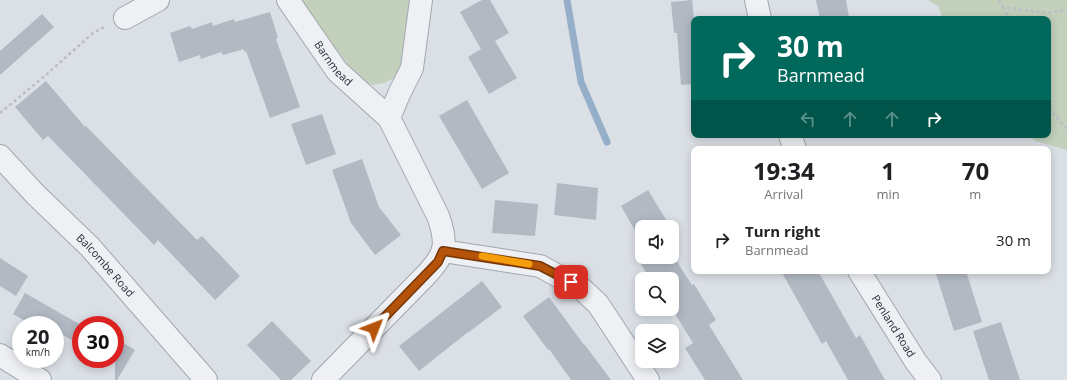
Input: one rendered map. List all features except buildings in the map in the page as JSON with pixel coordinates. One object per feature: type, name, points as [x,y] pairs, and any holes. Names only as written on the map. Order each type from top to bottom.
[{"type":"street","points":[[125,18],[158,0]]},
{"type":"street","name":"Barnmead","points":[[288,0],[338,71],[389,118],[438,216],[444,233],[443,251]]},
{"type":"street","points":[[389,118],[412,68],[421,0]]},
{"type":"street","points":[[756,0],[759,16]]},
{"type":"street","name":"Balcombe Road","points":[[0,156],[35,194],[90,247],[206,380]]},
{"type":"street","points":[[323,380],[426,275],[438,262],[443,251],[540,266],[582,289],[598,304],[648,380]]},
{"type":"street","name":"Penland Road","points":[[860,274],[916,362],[930,380]]},
{"type":"street","points":[[0,355],[40,380]]},
{"type":"path","points":[[999,0],[1007,16]]},
{"type":"path","points":[[1003,8],[1046,13],[1067,10]]},
{"type":"path","points":[[0,112],[47,74],[93,33],[125,18]]},
{"type":"path","points":[[1051,108],[1054,115],[1067,129]]},
{"type":"green space","points":[[299,0],[414,0],[407,60],[398,76],[384,83],[372,85],[358,78]]},
{"type":"green space","points":[[928,0],[1067,0],[1067,150],[1036,141],[1032,138],[1051,138],[1051,16],[942,16],[938,6]]},
{"type":"waterway","points":[[567,0],[581,82],[607,142]]},
{"type":"slow traffic","points":[[482,256],[529,264]]},
{"type":"route","points":[[374,328],[438,262],[443,251],[540,266],[571,282]]}]
